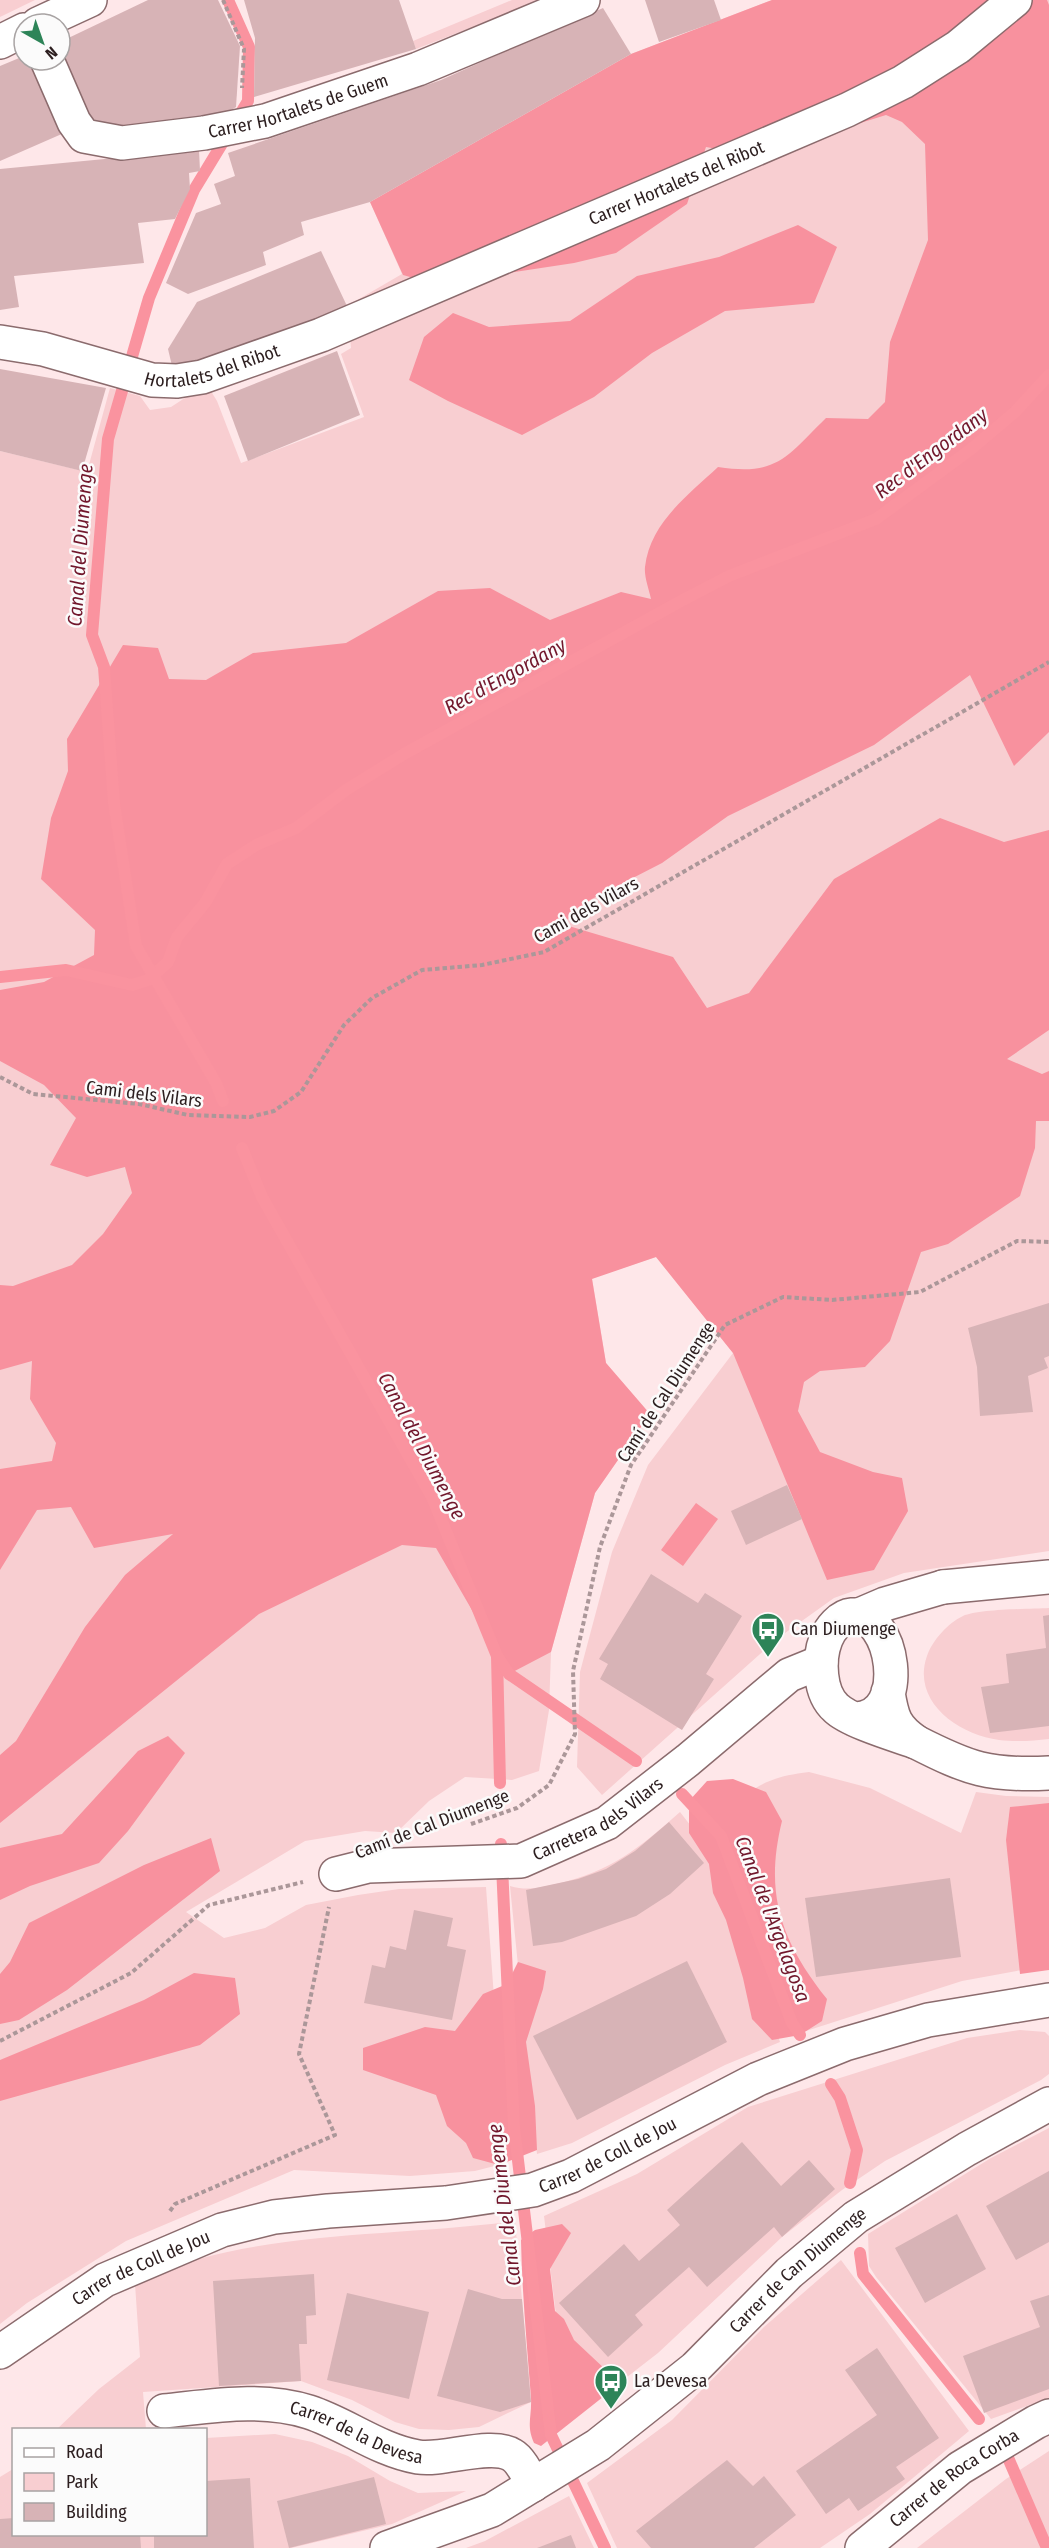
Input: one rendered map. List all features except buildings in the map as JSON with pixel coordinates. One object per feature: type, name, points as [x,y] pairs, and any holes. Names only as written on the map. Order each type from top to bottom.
[{"type":"street","points":[[64,12],[90,0]]},
{"type":"street","name":"Carrer Hortalets de Guem","points":[[52,72],[74,122],[84,136],[122,142],[222,129],[265,122],[418,69],[583,0]]},
{"type":"street","name":"Carrer Hortalets del Ribot","points":[[321,335],[848,110],[903,82],[958,47],[1016,0]]},
{"type":"street","name":"Hortalets del Ribot","points":[[0,342],[43,349],[134,375],[177,381],[202,377],[321,335]]},
{"type":"street","points":[[857,1616],[885,1604],[943,1587],[1049,1577]]},
{"type":"street","points":[[887,1649],[909,1612],[924,1597],[943,1587]]},
{"type":"street","points":[[856,1719],[871,1717],[881,1709],[888,1692],[891,1665],[887,1649],[874,1626],[851,1615],[835,1624],[823,1647],[821,1662],[825,1688],[834,1707],[856,1719],[916,1742],[953,1761],[981,1771],[1018,1774],[1049,1773]]},
{"type":"street","name":"Carretera dels Vilars","points":[[336,1874],[368,1866],[508,1860],[607,1823],[688,1760],[789,1675],[821,1662]]},
{"type":"street","points":[[888,1692],[892,1715],[900,1730],[916,1742]]},
{"type":"street","name":"Carrer de Coll de Jou","points":[[0,2352],[105,2280],[222,2230],[274,2217],[446,2203],[523,2193],[571,2176],[758,2079],[845,2044],[928,2020],[1049,2000]]},
{"type":"street","name":"Carrer de Can Diumenge","points":[[387,2548],[492,2510],[598,2445],[695,2368],[789,2273],[856,2217],[967,2149],[1049,2104]]},
{"type":"street","name":"Carrer de la Devesa","points":[[164,2411],[245,2402],[280,2405],[310,2412],[397,2452],[421,2457],[500,2450],[514,2456],[533,2485]]},
{"type":"street","name":"Carrer de Roca Corba","points":[[862,2548],[960,2468],[1035,2421],[1049,2416]]},
{"type":"path","points":[[222,129],[242,103],[244,49],[223,0]]},
{"type":"path","name":"Cami dels Vilars","points":[[0,1077],[33,1094],[139,1104],[188,1115],[250,1117],[274,1111],[301,1092],[344,1025],[372,998],[422,970],[482,965],[544,952],[1049,662]]},
{"type":"path","name":"Camí de Cal Diumenge","points":[[464,1827],[517,1808],[549,1785],[575,1734],[573,1671],[600,1547],[631,1465],[724,1325],[783,1297],[832,1300],[920,1292],[1017,1241],[1049,1242]]},
{"type":"path","points":[[0,2041],[131,1973],[209,1905],[336,1874],[298,2054],[335,2135],[175,2204],[169,2213]]},
{"type":"green space","points":[[0,0],[35,0],[0,17]]},
{"type":"green space","points":[[512,0],[542,0],[416,49],[413,41]]},
{"type":"green space","points":[[772,0],[1049,0],[1049,1551],[904,1573],[834,1598],[778,1638],[602,1795],[577,1767],[580,1672],[612,1552],[648,1465],[733,1353],[656,1257],[592,1278],[606,1363],[650,1414],[595,1493],[551,1652],[549,1710],[539,1771],[512,1780],[465,1777],[429,1801],[396,1833],[365,1831],[305,1841],[186,1912],[224,1938],[265,1928],[306,1905],[399,1889],[486,1887],[506,2163],[475,2171],[410,2176],[294,2170],[126,2241],[27,2303],[0,2324],[0,451],[87,472],[110,388],[140,396],[150,410],[171,407],[194,392],[209,388],[217,401],[241,463],[364,417],[341,354],[351,348],[347,306],[402,274],[370,202],[631,54]]},
{"type":"green space","points":[[1049,1608],[1049,1739],[1011,1741],[983,1737],[954,1723],[942,1713],[932,1701],[926,1687],[924,1672],[929,1650],[946,1628],[957,1619],[970,1614]]},
{"type":"green space","points":[[809,1772],[870,1788],[961,1833],[976,1792],[1006,1796],[1049,1797],[1049,1965],[962,1981],[806,2031],[725,1811],[764,1784],[783,1777]]},
{"type":"green space","points":[[680,1812],[715,1857],[730,1891],[780,2042],[725,2065],[572,2143],[537,2154],[510,1886],[538,1888],[576,1879],[593,1872],[637,1848]]},
{"type":"green space","points":[[1020,2030],[1045,2032],[1049,2036],[1049,2074],[885,2161],[842,2190],[782,2237],[658,2353],[569,2422],[544,2216],[637,2174],[748,2107],[967,2038]]},
{"type":"green space","points":[[1049,2128],[1049,2398],[991,2419],[876,2277],[869,2266],[868,2234],[991,2158]]},
{"type":"green space","points":[[515,2221],[531,2402],[479,2427],[449,2430],[419,2429],[395,2422],[352,2400],[301,2381],[143,2392],[146,2428],[58,2428],[99,2389],[140,2357],[135,2284],[191,2261],[277,2243]]},
{"type":"green space","points":[[841,2260],[969,2431],[870,2514],[820,2548],[617,2548],[587,2483],[672,2420],[764,2327]]},
{"type":"green space","points":[[275,2434],[312,2442],[348,2456],[390,2481],[418,2493],[466,2491],[392,2524],[291,2548],[0,2548],[0,2477],[12,2470],[12,2536],[207,2536],[207,2438]]},
{"type":"green space","points":[[1049,2451],[1049,2548],[917,2548],[1006,2479]]},
{"type":"green space","points":[[569,2496],[594,2548],[466,2548],[485,2541]]},
{"type":"shaded area","points":[[772,0],[1047,0],[1049,5],[1049,732],[1014,766],[970,675],[874,745],[728,816],[662,863],[590,900],[562,924],[673,957],[707,1008],[749,993],[834,879],[940,818],[1004,842],[1049,830],[1049,1030],[1007,1059],[1042,1074],[1049,1071],[1049,1121],[1036,1121],[1035,1148],[1020,1196],[948,1244],[921,1252],[890,1341],[865,1367],[820,1371],[804,1382],[798,1411],[820,1452],[873,1472],[902,1478],[908,1511],[874,1570],[827,1580],[733,1353],[656,1257],[592,1279],[606,1363],[650,1414],[595,1493],[551,1652],[509,1674],[436,1548],[402,1545],[259,1614],[0,1823],[0,1755],[16,1741],[85,1627],[125,1575],[173,1534],[94,1548],[71,1507],[37,1510],[0,1570],[0,1469],[52,1461],[56,1443],[30,1399],[32,1361],[0,1370],[0,1285],[13,1286],[72,1265],[103,1234],[132,1193],[125,1167],[87,1177],[50,1165],[76,1118],[44,1085],[0,1061],[0,990],[44,982],[94,955],[95,930],[41,879],[51,818],[68,771],[67,739],[123,645],[158,648],[169,679],[206,680],[253,653],[346,643],[438,591],[490,588],[550,620],[621,592],[651,599],[645,567],[654,537],[672,511],[718,467],[755,469],[768,466],[790,453],[826,418],[868,419],[885,402],[890,342],[928,240],[925,144],[902,122],[886,115],[796,143],[734,152],[706,147],[687,204],[616,253],[574,263],[435,284],[403,275],[370,202],[631,54]]},
{"type":"shaded area","points":[[798,225],[837,247],[814,303],[725,311],[652,353],[594,397],[522,435],[448,401],[409,380],[424,337],[453,313],[489,327],[570,321],[637,276],[719,257]]},
{"type":"shaded area","points":[[696,1503],[718,1519],[683,1566],[661,1550]]},
{"type":"shaded area","points":[[168,1736],[185,1753],[128,1831],[99,1863],[30,1886],[0,1900],[0,1848],[62,1834],[138,1751]]},
{"type":"shaded area","points":[[733,1779],[766,1792],[782,1821],[775,1871],[780,1916],[798,1957],[827,1999],[822,2021],[800,2035],[772,2040],[752,2019],[726,1920],[713,1893],[709,1864],[689,1833],[689,1801],[707,1781]]},
{"type":"shaded area","points":[[1049,1803],[1049,1970],[1020,1974],[1006,1840],[1010,1807]]},
{"type":"shaded area","points":[[211,1838],[220,1871],[67,1990],[19,2020],[0,2024],[0,1974],[10,1962],[29,1923],[144,1865]]},
{"type":"shaded area","points":[[518,1962],[546,1971],[543,1989],[526,2042],[535,2106],[537,2150],[499,2165],[473,2158],[466,2143],[447,2126],[436,2095],[363,2070],[363,2048],[425,2027],[455,2031],[483,1994],[507,1984]]},
{"type":"shaded area","points":[[194,1973],[235,1978],[240,2014],[200,2045],[0,2101],[0,2060],[144,2000]]},
{"type":"shaded area","points":[[562,2224],[571,2233],[550,2269],[555,2311],[564,2319],[574,2340],[606,2370],[608,2393],[541,2446],[534,2443],[530,2431],[531,2398],[521,2240],[535,2230]]},
{"type":"waterway","name":"Canal del Diumenge","points":[[223,1101],[216,1083],[136,946],[114,803],[104,667],[92,635],[108,439],[149,298],[194,190],[248,101],[249,47],[228,0]]},
{"type":"waterway","name":"Rec d'Engordany","points":[[0,977],[66,970],[132,985],[148,980],[168,962],[177,937],[205,903],[227,864],[256,845],[296,828],[346,790],[404,754],[681,601],[729,576],[876,519],[970,450],[1015,412],[1049,375]]},
{"type":"waterway","name":"Canal del Diumenge","points":[[242,1148],[262,1197],[432,1497],[497,1656],[500,1783]]},
{"type":"waterway","name":"Canal de l'Argelagosa","points":[[497,1656],[509,1674],[636,1761]]},
{"type":"waterway","name":"Canal de l'Argelagosa","points":[[682,1794],[721,1836],[792,2023],[800,2035]]},
{"type":"waterway","name":"Canal del Diumenge","points":[[501,1844],[514,2127],[551,2435],[605,2548]]},
{"type":"waterway","name":"Canal de l'Argelagosa","points":[[831,2084],[840,2098],[857,2150],[850,2183]]},
{"type":"waterway","name":"Canal de l'Argelagosa","points":[[860,2253],[863,2274],[979,2419]]},
{"type":"waterway","name":"Canal de l'Argelagosa","points":[[1006,2453],[1047,2548]]},
{"type":"place","name":"Can Diumenge","points":[[768,1658]]},
{"type":"place","name":"La Devesa","points":[[611,2410]]}]
